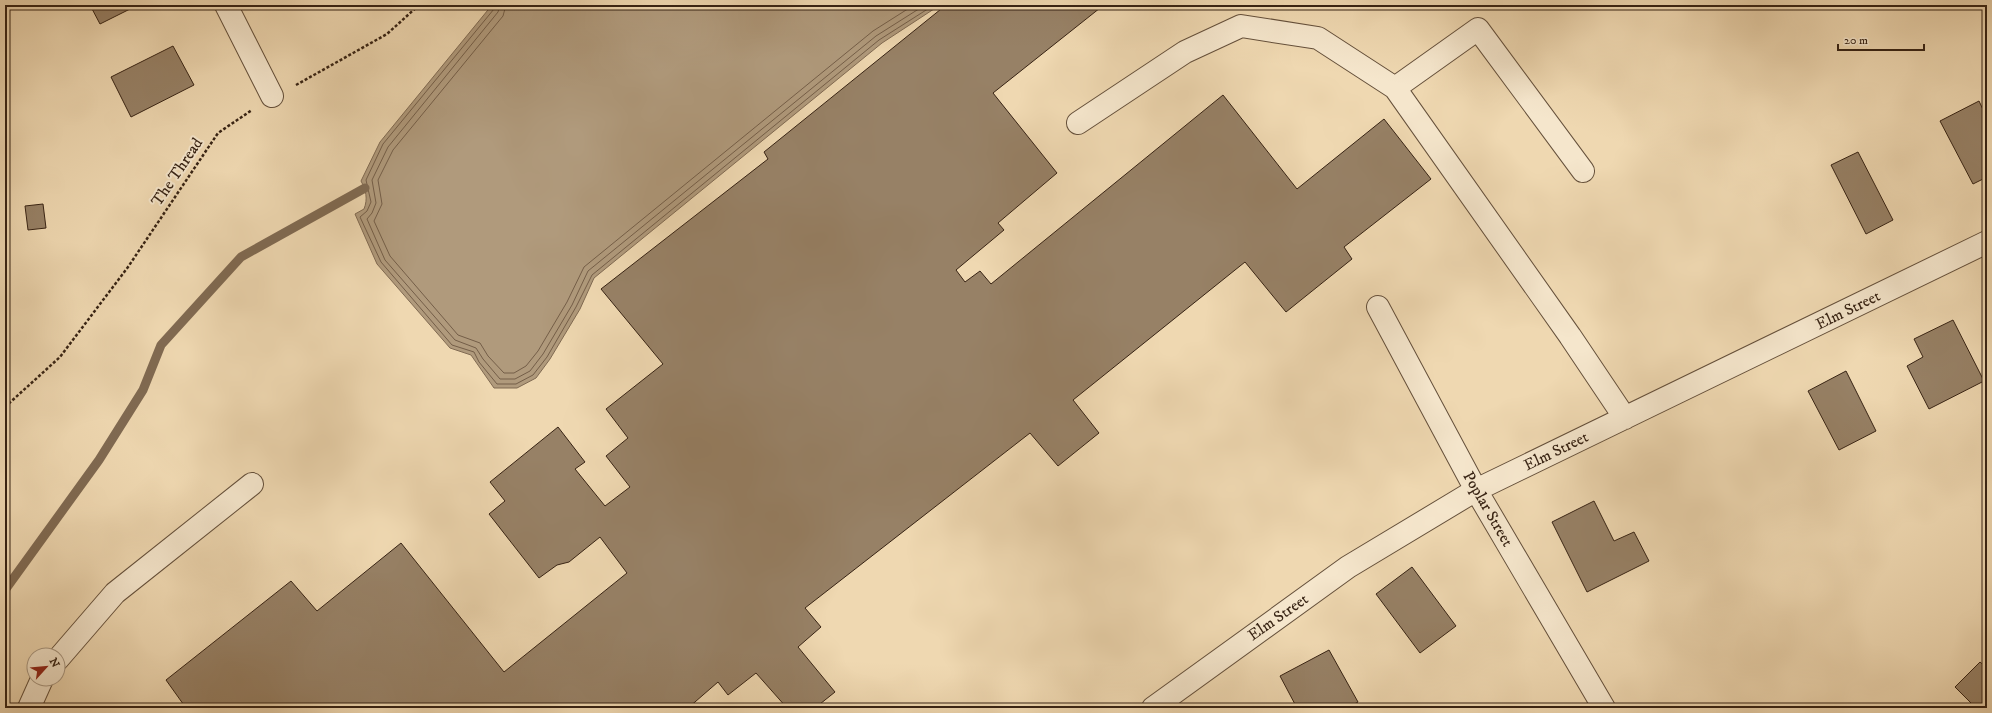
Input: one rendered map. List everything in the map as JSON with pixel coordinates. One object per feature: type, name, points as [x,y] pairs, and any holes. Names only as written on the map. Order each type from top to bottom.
[{"type":"street","points":[[226,5],[272,96]]},
{"type":"street","points":[[1078,123],[1185,52],[1241,26],[1318,38],[1395,88],[1570,336],[1625,418]]},
{"type":"street","points":[[1395,88],[1478,29],[1583,171]]},
{"type":"street","name":"Elm Street","points":[[1153,708],[1348,567],[1476,490],[1987,242]]},
{"type":"street","name":"Poplar Street","points":[[1378,307],[1476,490],[1604,708]]},
{"type":"street","points":[[66,650],[115,594],[252,484]]},
{"type":"street","points":[[29,708],[38,687]]},
{"type":"path","name":"The Thread","points":[[5,407],[60,357],[128,267],[218,133],[272,96],[314,77],[386,34],[418,5]]},
{"type":"water","points":[[492,5],[940,5],[882,43],[594,278],[580,309],[550,359],[536,378],[517,388],[494,388],[471,355],[450,348],[377,264],[355,214],[364,209],[366,195],[361,181],[380,142]]},
{"type":"building","points":[[90,5],[138,5],[100,24]]},
{"type":"building","points":[[946,5],[1097,5],[1100,8],[993,93],[1057,173],[998,223],[1004,230],[956,270],[965,282],[980,271],[991,284],[1223,95],[1297,189],[1384,119],[1431,179],[1344,247],[1352,259],[1286,312],[1245,262],[1073,400],[1099,433],[1058,466],[1030,433],[805,608],[821,627],[798,647],[835,692],[815,708],[787,708],[756,673],[728,695],[718,682],[688,708],[186,708],[166,680],[291,581],[317,611],[401,543],[504,672],[627,573],[600,537],[569,562],[557,565],[539,578],[489,514],[505,501],[490,482],[558,427],[585,462],[575,469],[605,506],[630,487],[606,456],[628,438],[606,409],[663,364],[601,289],[768,159],[764,152]]},
{"type":"building","points":[[173,46],[194,85],[131,117],[111,77]]},
{"type":"building","points":[[1979,101],[1987,118],[1987,177],[1973,184],[1940,121]]},
{"type":"building","points":[[1858,152],[1893,220],[1866,234],[1831,165]]},
{"type":"building","points":[[43,204],[46,228],[28,230],[25,206]]},
{"type":"building","points":[[1953,320],[1984,381],[1929,409],[1907,366],[1923,357],[1914,339]]},
{"type":"building","points":[[1846,371],[1876,431],[1839,450],[1808,391]]},
{"type":"building","points":[[1594,501],[1614,541],[1634,532],[1649,561],[1587,592],[1552,522]]},
{"type":"building","points":[[1412,567],[1456,626],[1420,653],[1376,594]]},
{"type":"building","points":[[1329,650],[1358,702],[1347,708],[1297,708],[1280,676]]},
{"type":"building","points":[[1980,662],[1987,668],[1987,703],[1982,708],[1976,708],[1955,687]]},
{"type":"waterway","points":[[5,590],[99,460],[143,390],[161,345],[241,257],[365,188]]}]
